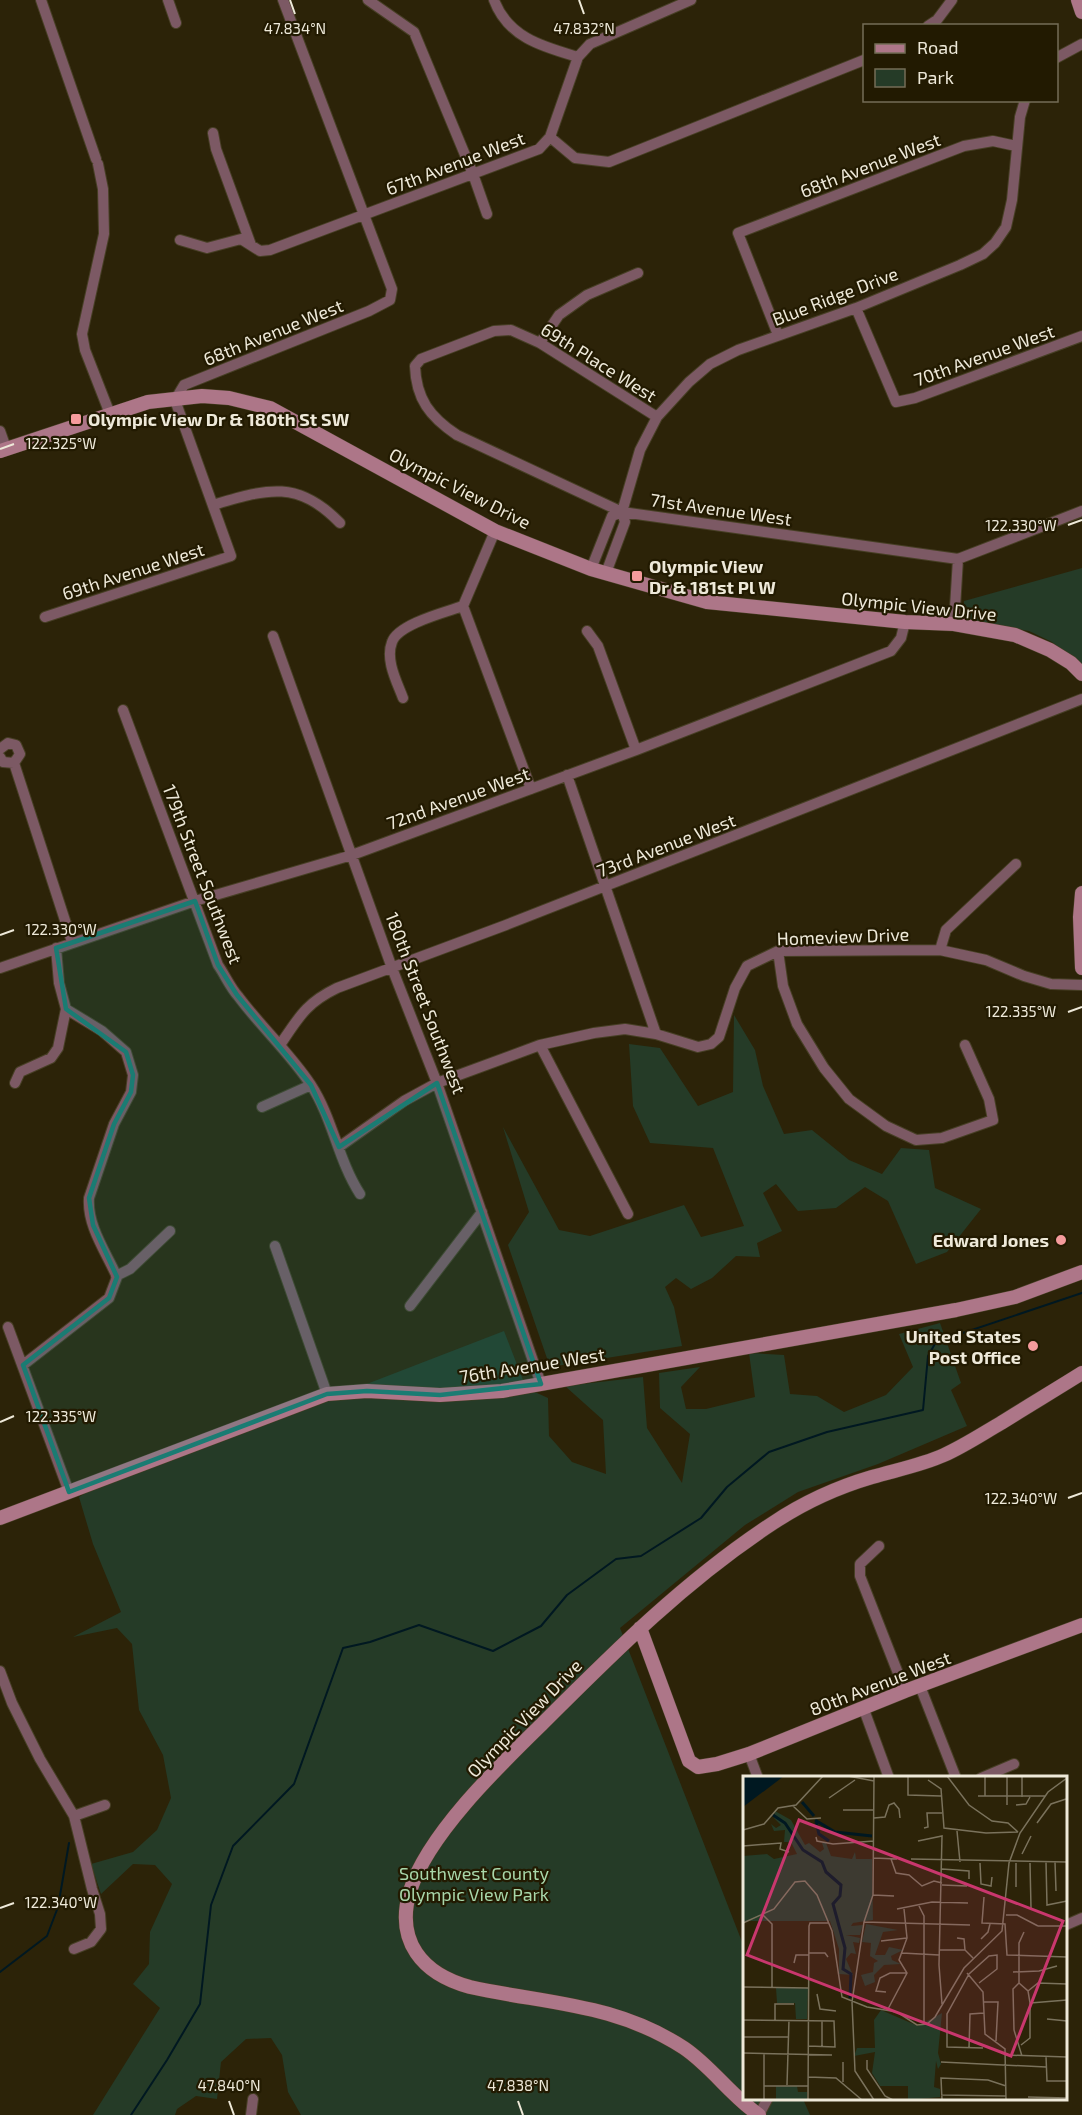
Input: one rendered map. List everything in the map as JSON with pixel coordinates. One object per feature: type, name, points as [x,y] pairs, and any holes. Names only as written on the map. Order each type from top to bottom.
[{"type":"main road","points":[[1078,0],[1082,12]]},
{"type":"main road","name":"Olympic View Drive","points":[[3,450],[148,402],[202,396],[229,398],[270,408],[495,531],[591,569],[707,602],[905,622],[954,624],[1015,634],[1050,650],[1071,663],[1082,674]]},
{"type":"main road","points":[[1082,893],[1080,929],[1082,968]]},
{"type":"main road","name":"76th Avenue West","points":[[0,1518],[327,1394],[367,1390],[440,1395],[541,1384],[956,1310],[1016,1297],[1082,1272]]},
{"type":"main road","name":"Olympic View Drive","points":[[759,2115],[735,2097],[697,2058],[640,2025],[609,2013],[495,1993],[455,1983],[431,1970],[417,1955],[409,1938],[406,1918],[411,1890],[426,1858],[478,1790],[513,1752],[640,1628],[694,1580],[787,1514],[813,1500],[855,1483],[930,1461],[955,1450],[1082,1373]]},
{"type":"main road","name":"80th Avenue West","points":[[640,1628],[691,1763],[698,1767],[749,1754],[863,1707],[1082,1625]]},
{"type":"street","points":[[41,0],[97,161],[103,189],[104,234],[82,334],[85,350],[110,414]]},
{"type":"street","points":[[168,0],[176,22]]},
{"type":"street","points":[[283,0],[363,216]]},
{"type":"street","points":[[368,0],[414,32],[473,174],[487,214]]},
{"type":"street","points":[[494,0],[512,29],[544,47],[578,57]]},
{"type":"street","points":[[658,0],[664,10]]},
{"type":"street","points":[[550,137],[578,57],[590,44],[691,0]]},
{"type":"street","points":[[931,24],[937,20],[952,0]]},
{"type":"street","points":[[1058,57],[1082,44]]},
{"type":"street","name":"67th Avenue West","points":[[180,240],[207,248],[241,239],[260,250],[270,250],[539,149],[550,137],[575,158],[609,162],[863,60]]},
{"type":"street","name":"Blue Ridge Drive","points":[[606,573],[625,522],[622,512],[640,450],[657,417],[689,382],[710,364],[738,350],[856,308],[983,255],[995,243],[1006,227],[1012,200],[1016,146],[1024,102]]},
{"type":"street","points":[[213,133],[216,149],[251,245]]},
{"type":"street","name":"68th Avenue West","points":[[778,335],[738,234],[964,146],[993,141],[1016,146]]},
{"type":"street","name":"68th Avenue West","points":[[175,400],[184,385],[359,315],[390,300],[392,290],[363,216]]},
{"type":"street","points":[[540,343],[559,315],[577,302],[587,295],[638,273]]},
{"type":"street","name":"70th Avenue West","points":[[856,308],[896,402],[915,398],[1082,336]]},
{"type":"street","name":"69th Place West","points":[[421,358],[494,331],[511,330],[540,343],[657,417]]},
{"type":"street","name":"71st Avenue West","points":[[421,358],[415,366],[415,382],[424,404],[438,422],[457,435],[622,512],[958,559],[1082,511]]},
{"type":"street","points":[[175,400],[213,505],[256,492],[277,491],[299,495],[324,507],[340,523]]},
{"type":"street","points":[[0,431],[3,450]]},
{"type":"street","name":"69th Avenue West","points":[[45,617],[231,556],[213,505]]},
{"type":"street","name":"Blue Ridge Drive","points":[[591,569],[612,516],[622,512]]},
{"type":"street","points":[[495,531],[463,606],[531,789]]},
{"type":"street","points":[[954,624],[958,559]]},
{"type":"street","points":[[403,698],[390,658],[392,642],[399,633],[423,620],[463,606]]},
{"type":"street","name":"72nd Avenue West","points":[[0,968],[195,901],[352,855],[636,750],[891,651],[901,638],[905,622]]},
{"type":"street","points":[[587,631],[598,646],[636,750]]},
{"type":"street","name":"180th Street Southwest","points":[[273,636],[392,968],[437,1083],[541,1384]]},
{"type":"street","name":"73rd Avenue West","points":[[280,1045],[304,1009],[320,996],[337,988],[606,886],[1082,699]]},
{"type":"street","name":"179th Street Southwest","points":[[123,710],[218,965],[237,995],[311,1085],[328,1117],[350,1179],[360,1194]]},
{"type":"street","points":[[0,749],[8,743],[16,745],[20,754],[14,763]]},
{"type":"street","points":[[0,757],[3,762],[14,763]]},
{"type":"street","points":[[14,763],[72,942]]},
{"type":"street","points":[[339,1147],[404,1101],[437,1083],[540,1045],[594,1033],[625,1029],[656,1034],[567,775]]},
{"type":"street","points":[[940,950],[945,930],[1016,864]]},
{"type":"street","points":[[15,1083],[20,1072],[51,1058],[58,1048],[66,1009],[59,982],[56,948]]},
{"type":"street","name":"Homeview Drive","points":[[656,1034],[698,1047],[711,1044],[719,1037],[735,988],[747,966],[778,951],[940,950],[986,960],[1024,976],[1051,984],[1082,985]]},
{"type":"street","points":[[778,951],[783,986],[797,1024],[824,1068],[849,1099],[886,1126],[916,1140],[942,1138],[993,1120],[989,1099],[965,1045]]},
{"type":"street","points":[[23,1365],[109,1298],[116,1276],[93,1225],[88,1210],[89,1198],[114,1124],[131,1092],[133,1075],[126,1052],[102,1031],[66,1009]]},
{"type":"street","points":[[540,1045],[628,1214]]},
{"type":"street","points":[[262,1107],[311,1085]]},
{"type":"street","points":[[410,1306],[482,1212]]},
{"type":"street","points":[[116,1276],[130,1269],[170,1231]]},
{"type":"street","points":[[275,1246],[327,1394]]},
{"type":"street","points":[[8,1327],[69,1492]]},
{"type":"street","points":[[879,1546],[860,1564],[860,1576],[905,1691]]},
{"type":"street","points":[[0,1671],[12,1703],[40,1759],[74,1816],[100,1914],[101,1929],[91,1942],[74,1949]]},
{"type":"street","points":[[920,1686],[955,1776]]},
{"type":"street","points":[[863,1707],[888,1776]]},
{"type":"street","points":[[749,1754],[757,1776]]},
{"type":"street","points":[[986,1776],[1014,1764]]},
{"type":"street","points":[[74,1816],[105,1804]]},
{"type":"street","points":[[1067,1924],[1082,1918]]},
{"type":"street","points":[[251,2115],[253,2099]]},
{"type":"street","points":[[759,2115],[767,2100]]},
{"type":"highlighted area","points":[[195,901],[218,965],[237,995],[311,1085],[339,1147],[437,1083],[541,1384],[440,1395],[367,1391],[327,1394],[69,1492],[23,1365],[109,1298],[117,1277],[93,1225],[89,1198],[114,1124],[131,1092],[133,1075],[126,1052],[66,1009],[56,948]]},
{"type":"green space","points":[[1082,568],[1082,665],[1052,642],[1029,631],[962,619],[964,601]]},
{"type":"green space","points":[[734,1015],[755,1050],[763,1086],[784,1134],[812,1130],[849,1160],[882,1174],[901,1148],[929,1150],[935,1188],[981,1209],[947,1252],[916,1264],[888,1201],[865,1187],[836,1208],[798,1211],[776,1184],[763,1193],[782,1231],[757,1243],[760,1257],[736,1256],[712,1278],[691,1289],[676,1278],[665,1287],[674,1307],[682,1346],[550,1367],[508,1245],[529,1212],[503,1127],[559,1230],[590,1236],[684,1205],[701,1237],[744,1226],[713,1148],[650,1143],[633,1106],[629,1044],[660,1048],[698,1106],[733,1092]]},
{"type":"green space","name":"Southwest County Olympic View Park","points":[[940,1323],[961,1383],[951,1390],[967,1426],[878,1464],[798,1492],[745,1525],[620,1628],[743,1944],[743,2100],[803,2100],[810,2115],[301,2115],[288,2092],[282,2055],[271,2038],[246,2039],[221,2062],[217,2099],[196,2096],[177,2109],[175,2115],[93,2115],[160,2008],[133,1984],[149,1964],[150,1932],[172,1884],[155,1865],[133,1864],[101,1894],[91,1864],[133,1852],[157,1830],[171,1798],[163,1755],[139,1710],[132,1644],[117,1628],[73,1637],[121,1612],[93,1544],[79,1497],[504,1331],[526,1388],[548,1398],[549,1436],[572,1462],[606,1474],[603,1420],[565,1386],[643,1377],[647,1428],[682,1483],[690,1434],[660,1408],[659,1373],[700,1367],[681,1387],[686,1409],[706,1409],[755,1397],[749,1353],[784,1355],[790,1394],[817,1396],[844,1412],[886,1395],[913,1367],[899,1334]]},
{"type":"waterway","points":[[131,2115],[200,2004],[211,1905],[233,1846],[294,1784],[343,1648],[370,1642],[419,1625],[493,1651],[541,1626],[567,1595],[616,1559],[641,1556],[701,1518],[727,1487],[769,1452],[827,1432],[923,1410],[928,1356],[936,1342],[1082,1293]]},
{"type":"waterway","points":[[0,1972],[47,1936],[58,1907],[69,1843]]},
{"type":"place","name":"Olympic View Dr & 180th St SW","points":[[76,419]]},
{"type":"place","name":"Olympic View Dr & 181st Pl W","points":[[637,576]]},
{"type":"place","name":"Edward Jones","points":[[1061,1240]]},
{"type":"place","name":"United States Post Office","points":[[1033,1346]]}]
